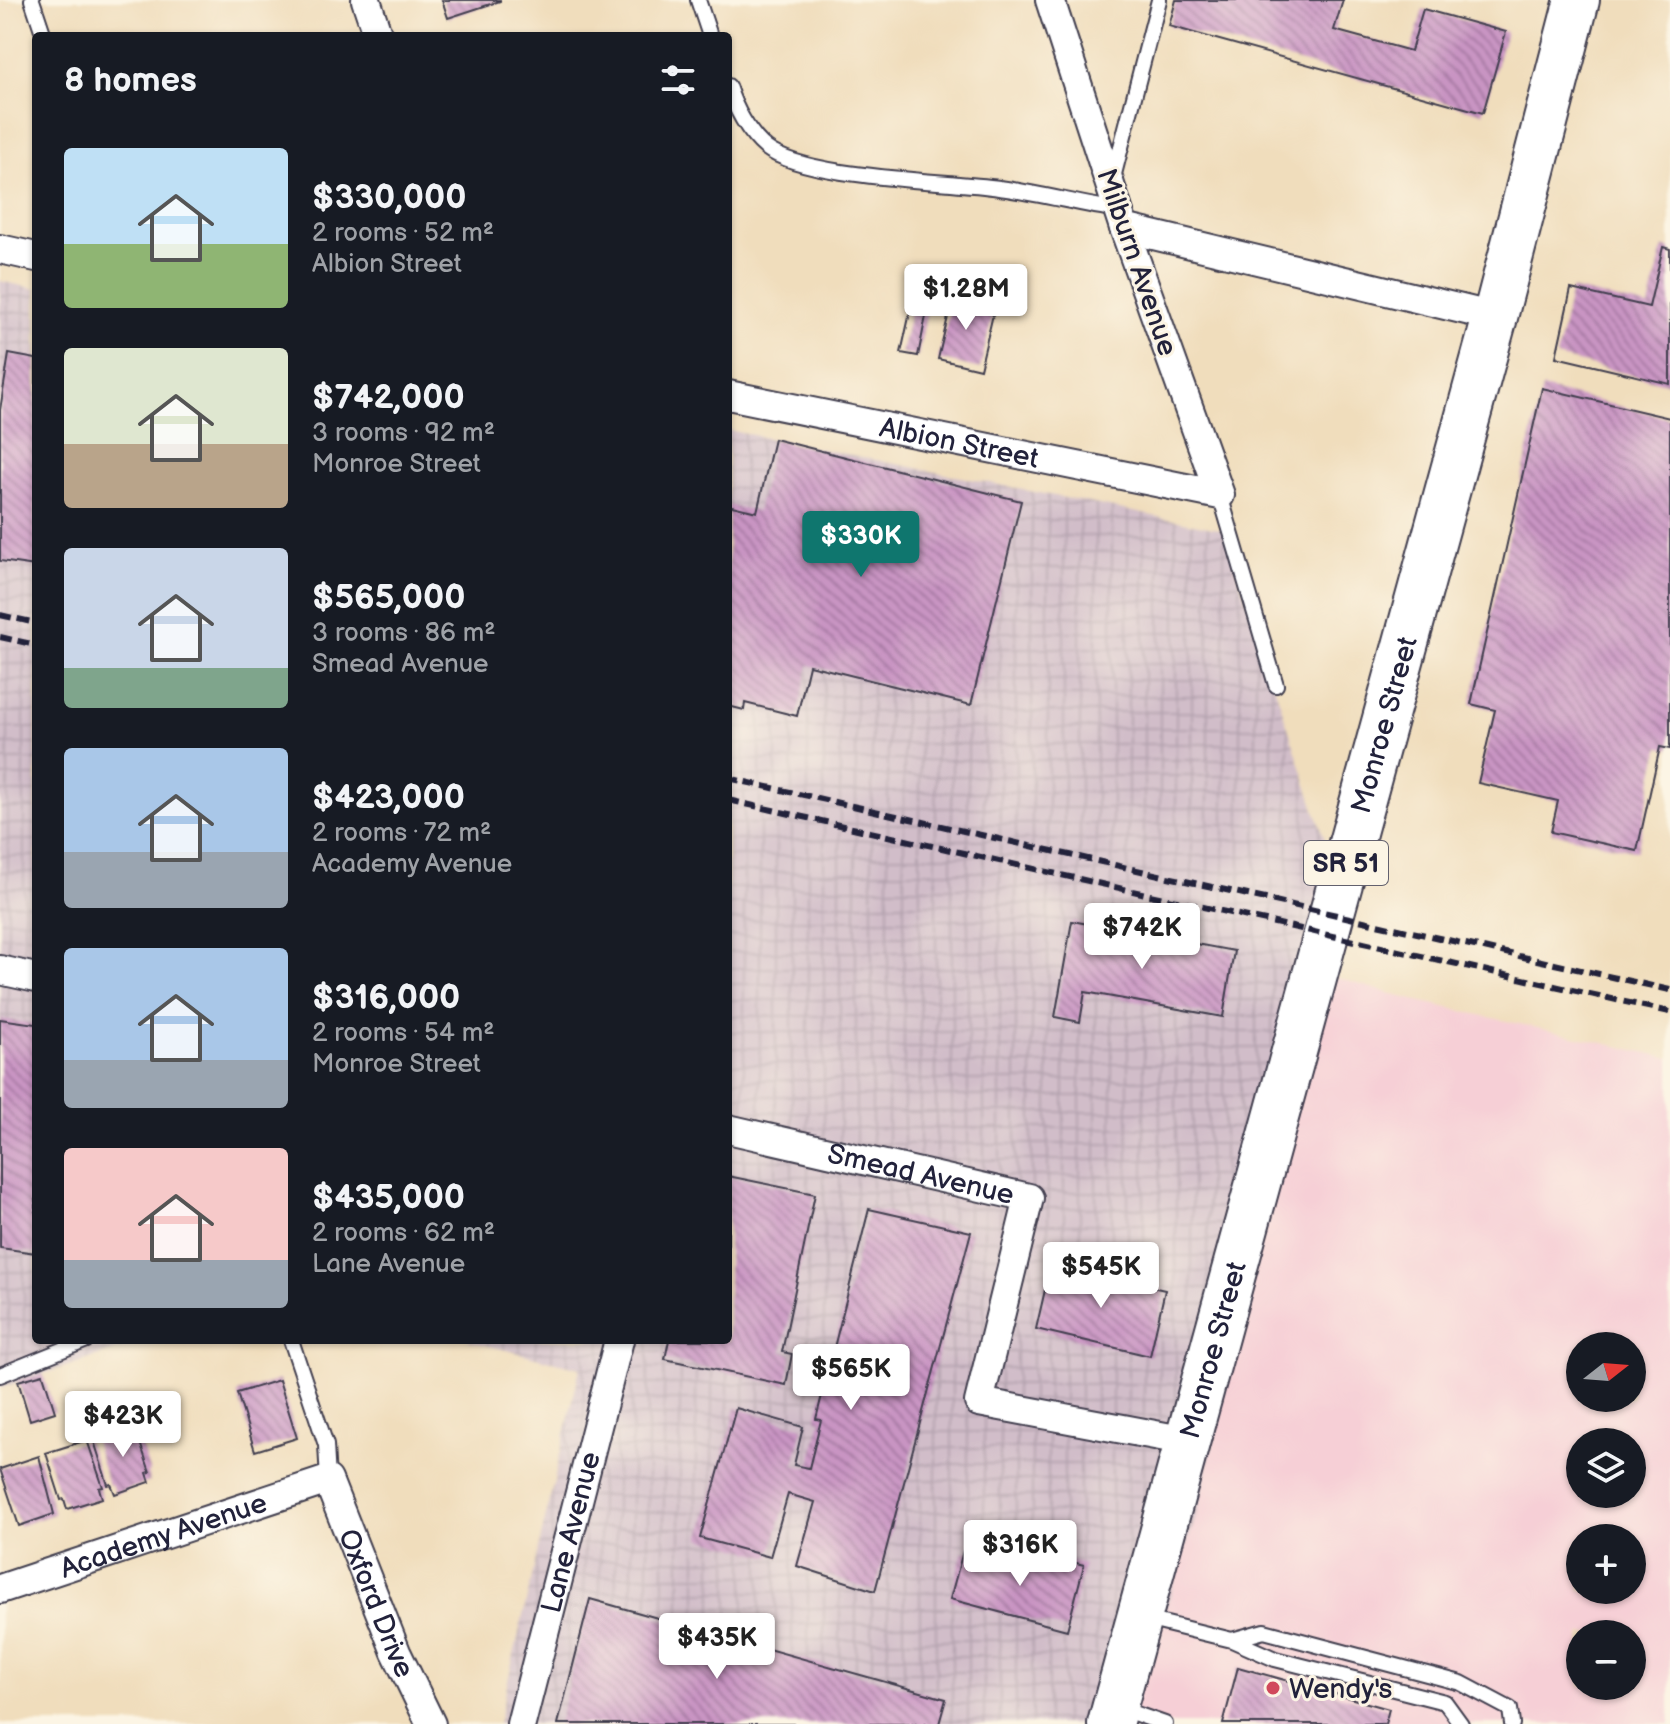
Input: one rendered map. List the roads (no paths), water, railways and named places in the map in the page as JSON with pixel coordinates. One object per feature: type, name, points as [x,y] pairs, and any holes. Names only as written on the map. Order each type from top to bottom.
[{"type":"main road","name":"Monroe Street","points":[[1112,1715],[1495,317],[1577,0]]},
{"type":"street","points":[[366,0],[377,32]]},
{"type":"street","name":"Milburn Avenue","points":[[1050,0],[1118,208],[1220,495]]},
{"type":"street","points":[[1118,208],[1495,317]]},
{"type":"street","points":[[0,249],[32,256]]},
{"type":"street","name":"Albion Street","points":[[732,396],[1220,495]]},
{"type":"street","points":[[0,970],[32,977]]},
{"type":"street","name":"Smead Avenue","points":[[732,1130],[1029,1198],[979,1402],[1187,1441]]},
{"type":"street","name":"Lane Avenue","points":[[521,1724],[618,1344]]},
{"type":"street","name":"Academy Avenue","points":[[0,1589],[328,1480]]},
{"type":"street","name":"Oxford Drive","points":[[328,1480],[396,1652],[431,1724]]},
{"type":"lane","points":[[32,0],[43,32]]},
{"type":"lane","points":[[698,0],[709,32]]},
{"type":"lane","points":[[732,94],[746,124],[766,148],[821,168],[1001,188],[1118,208],[1159,0]]},
{"type":"lane","points":[[1220,495],[1276,685]]},
{"type":"lane","points":[[0,1375],[77,1344]]},
{"type":"lane","points":[[292,1344],[326,1445],[328,1480]]},
{"type":"lane","points":[[1139,1617],[1232,1640],[1275,1659],[1445,1702],[1461,1724]]},
{"type":"lane","points":[[1232,1640],[1264,1631],[1461,1683],[1510,1709],[1512,1724]]},
{"type":"lane","points":[[1112,1715],[1165,1724]]},
{"type":"railway","points":[[0,615],[32,622]]},
{"type":"railway","points":[[0,637],[32,644]]},
{"type":"railway","points":[[732,779],[1670,990]]},
{"type":"railway","points":[[732,801],[1670,1012]]},
{"type":"place","name":"Wendy's","points":[[1273,1688]]}]
